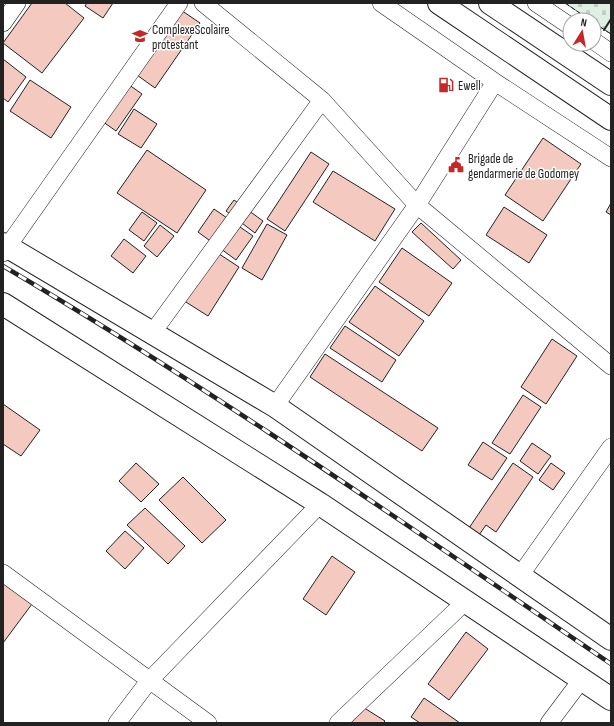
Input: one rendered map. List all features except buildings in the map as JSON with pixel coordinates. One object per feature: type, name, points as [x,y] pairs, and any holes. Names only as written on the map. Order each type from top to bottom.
[{"type":"main road","points":[[439,3],[611,119]]},
{"type":"main road","points":[[490,3],[611,84]]},
{"type":"main road","points":[[5,248],[153,332],[275,406],[519,577],[611,639]]},
{"type":"main road","points":[[3,304],[320,504],[611,699]]},
{"type":"street","points":[[3,23],[16,3]]},
{"type":"street","points":[[5,248],[178,3]]},
{"type":"street","points":[[203,3],[322,100],[417,205],[611,366]]},
{"type":"street","points":[[381,3],[495,82],[611,158]]},
{"type":"street","points":[[536,3],[562,21]]},
{"type":"street","points":[[602,47],[611,53]]},
{"type":"street","points":[[275,406],[417,205],[495,82]]},
{"type":"street","points":[[153,332],[322,100]]},
{"type":"street","points":[[519,577],[611,447]]},
{"type":"street","points":[[116,723],[149,681],[320,504]]},
{"type":"street","points":[[3,573],[208,723]]},
{"type":"street","points":[[338,723],[466,601]]},
{"type":"street","points":[[549,723],[582,680]]},
{"type":"green space","points":[[565,3],[611,3],[611,34],[602,28],[602,12],[578,12]]},
{"type":"railway","points":[[3,266],[81,313],[234,410],[611,664]]},
{"type":"fence","points":[[565,3],[578,12]]},
{"type":"fence","points":[[602,28],[611,34]]},
{"type":"wall","points":[[604,30],[611,19]]},
{"type":"place","name":"ComplexeScolaire protestant","points":[[140,36]]},
{"type":"place","name":"Ewell","points":[[446,85]]},
{"type":"place","name":"Brigade de gendarmerie de Godomey","points":[[456,165]]}]
